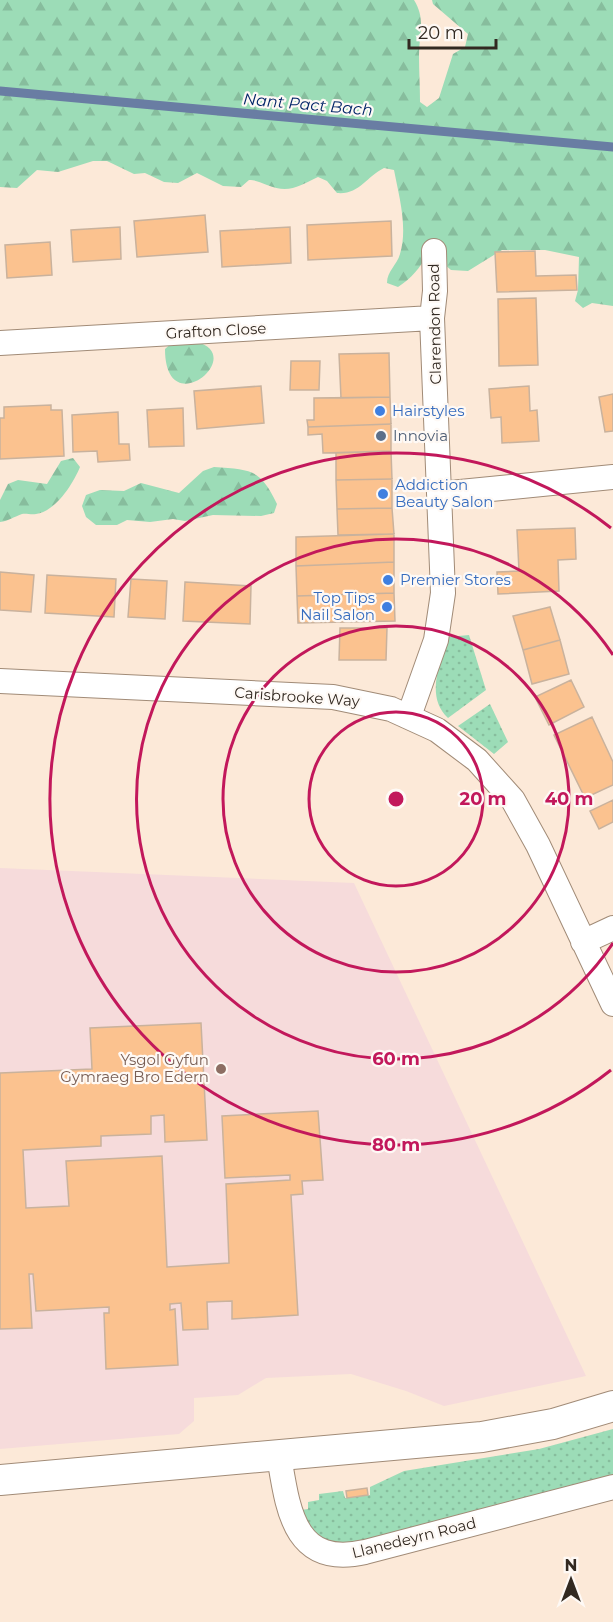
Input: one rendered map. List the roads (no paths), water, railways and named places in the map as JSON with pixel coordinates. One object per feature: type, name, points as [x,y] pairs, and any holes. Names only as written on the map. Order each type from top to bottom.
[{"type":"street","name":"Clarendon Road","points":[[409,716],[430,660],[441,617],[444,563],[432,318],[435,291],[434,251]]},
{"type":"street","name":"Grafton Close","points":[[0,343],[432,318]]},
{"type":"street","points":[[440,494],[613,477]]},
{"type":"street","name":"Carisbrooke Way","points":[[0,681],[333,697],[372,703],[409,716],[457,743],[494,777],[513,800],[538,845],[613,1004]]},
{"type":"street","points":[[583,942],[613,928]]},
{"type":"street","points":[[0,1480],[482,1437],[553,1424],[613,1406]]},
{"type":"street","name":"Llanedeyrn Road","points":[[279,1456],[285,1493],[295,1524],[312,1545],[337,1556],[365,1552],[613,1487]]},
{"type":"waterway","name":"Nant Pact Bach","points":[[0,91],[613,147]]},
{"type":"place","name":"Hairstyles","points":[[380,411]]},
{"type":"place","name":"Innovia","points":[[381,436]]},
{"type":"place","name":"Addiction Beauty Salon","points":[[383,494]]},
{"type":"place","name":"Premier Stores","points":[[388,580]]},
{"type":"place","name":"Top Tips Nail Salon","points":[[387,607]]},
{"type":"place","name":"Ysgol Gyfun Gymraeg Bro Edern","points":[[221,1069]]}]
